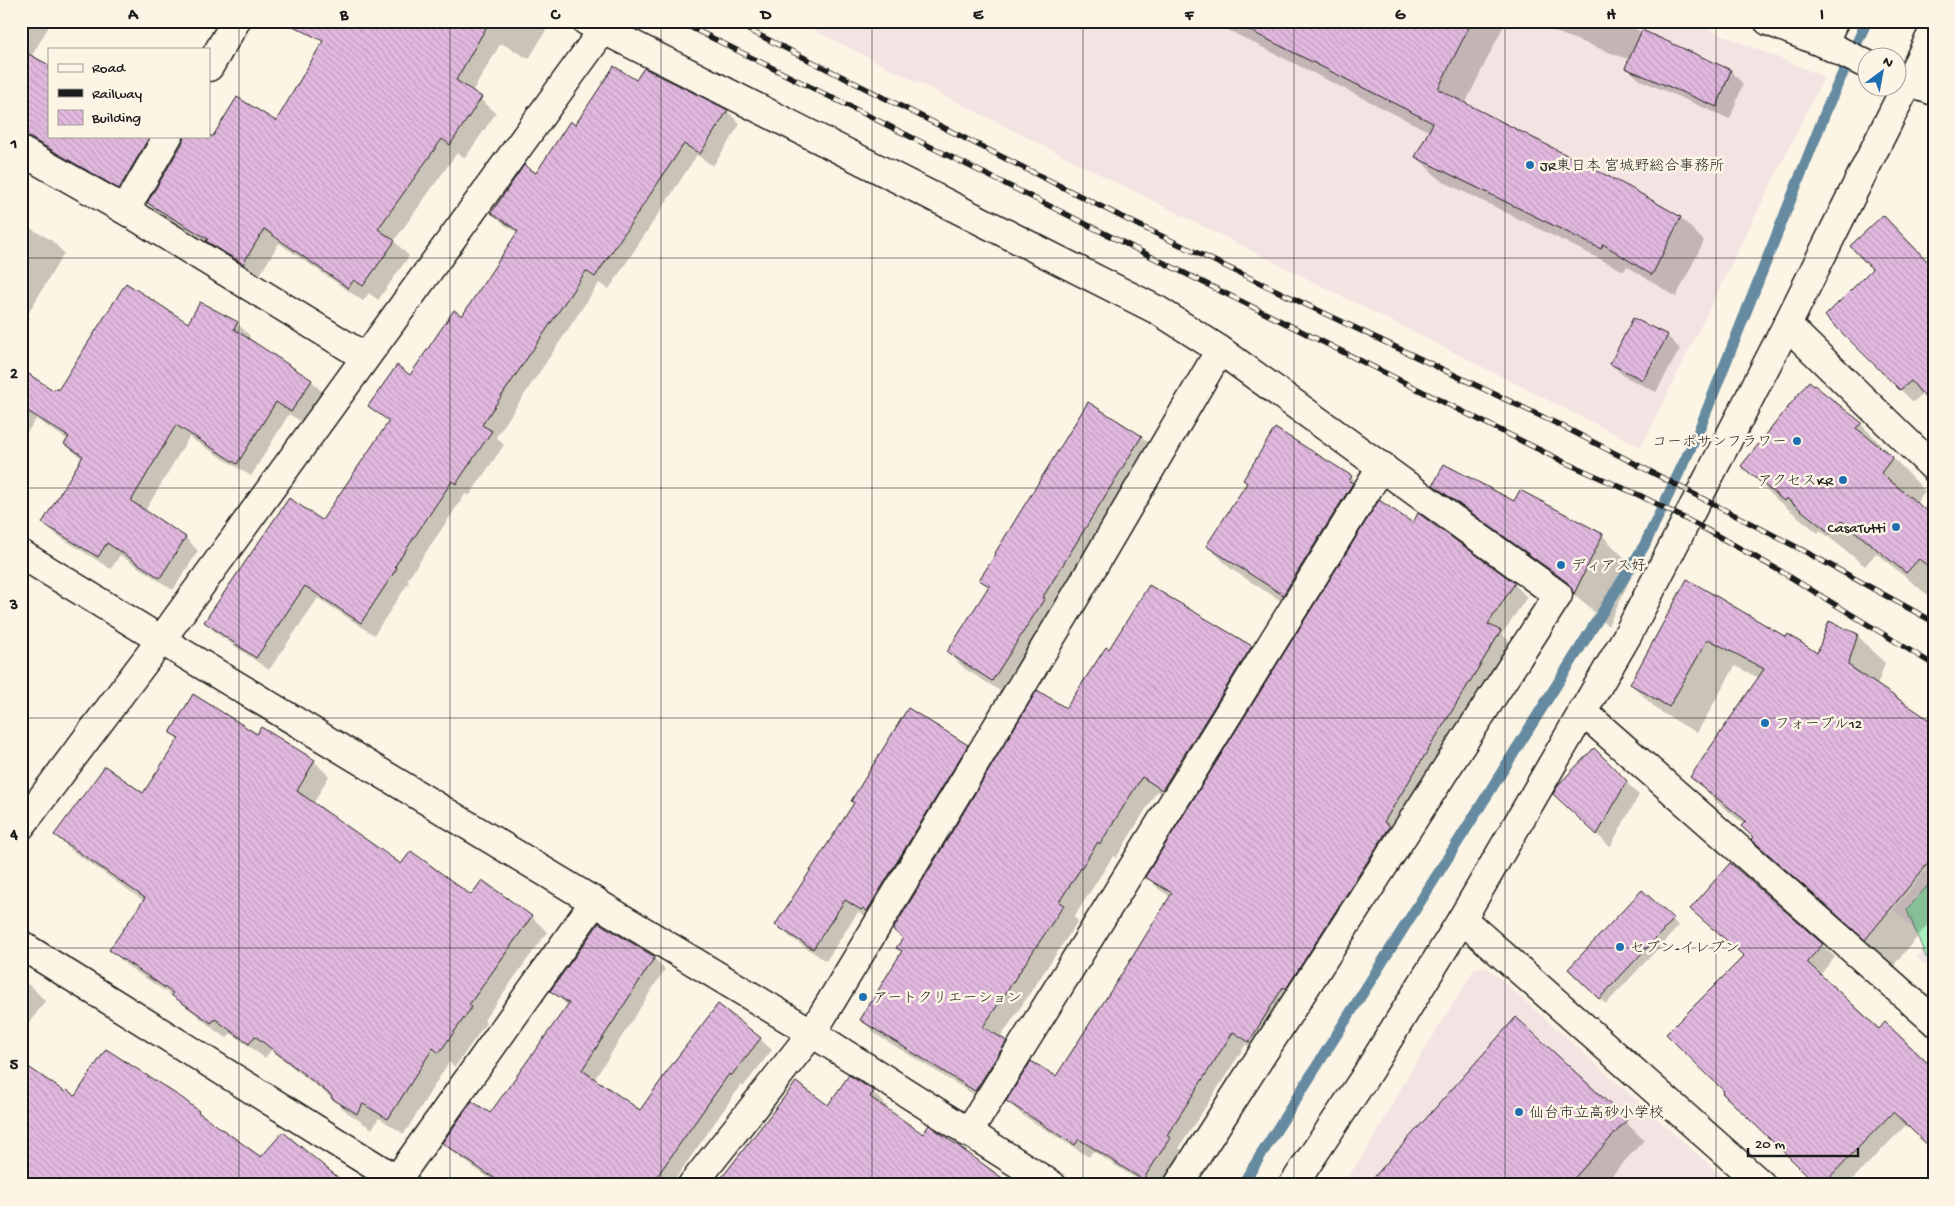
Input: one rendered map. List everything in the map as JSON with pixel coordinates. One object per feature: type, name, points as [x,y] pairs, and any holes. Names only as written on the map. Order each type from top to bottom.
[{"type":"street","points":[[210,65],[236,21]]},
{"type":"street","points":[[1768,21],[1828,37],[1858,58]]},
{"type":"street","points":[[21,826],[160,640],[365,357],[595,25],[1159,311],[1220,350],[1558,595],[1178,1185]]},
{"type":"street","points":[[1908,71],[1934,30]]},
{"type":"street","points":[[1908,83],[1934,90]]},
{"type":"street","points":[[1294,1185],[1363,1080],[1462,919],[1627,636],[1787,325],[1894,98]]},
{"type":"street","points":[[125,210],[167,138]]},
{"type":"street","points":[[21,151],[125,210],[365,357]]},
{"type":"street","points":[[1787,325],[1934,468]]},
{"type":"street","points":[[692,1185],[812,1033],[1067,611],[1220,350]]},
{"type":"street","points":[[968,1132],[1382,466]]},
{"type":"street","points":[[21,554],[160,640],[812,1033],[1052,1185]]},
{"type":"street","points":[[1582,711],[1934,1021]]},
{"type":"street","points":[[21,945],[398,1183],[595,901]]},
{"type":"street","points":[[1462,919],[1762,1185]]},
{"type":"shaded area","points":[[796,21],[1690,21],[1824,77],[1641,447]]},
{"type":"shaded area","points":[[1934,862],[1934,972],[1917,958],[1928,943],[1893,910]]},
{"type":"shaded area","name":"仙台市立高砂小学校","points":[[1487,967],[1732,1185],[1342,1185],[1368,1148],[1408,1076],[1475,968]]},
{"type":"green space","points":[[1934,878],[1934,964],[1926,957],[1907,910]]},
{"type":"building","points":[[283,21],[490,21],[456,80],[482,97],[450,145],[442,139],[378,229],[395,241],[363,286],[354,280],[348,288],[264,229],[243,264],[206,241],[208,239],[147,203],[182,144],[184,138],[210,138],[210,136],[213,136],[237,97],[276,121],[323,41]]},
{"type":"building","points":[[1231,21],[1472,21],[1438,89],[1631,188],[1681,217],[1652,275],[1603,244],[1601,249],[1415,157],[1433,123]]},
{"type":"building","points":[[1642,30],[1731,70],[1717,107],[1625,68]]},
{"type":"building","points":[[21,50],[48,64],[48,138],[149,138],[119,189],[29,137],[21,135]]},
{"type":"building","points":[[614,66],[636,80],[644,68],[728,110],[700,154],[684,144],[595,277],[586,271],[482,425],[492,431],[456,484],[452,481],[395,566],[397,568],[361,623],[305,586],[256,658],[204,622],[289,498],[322,520],[389,421],[368,406],[397,365],[410,375],[454,310],[462,316],[518,231],[491,213],[524,165],[536,173],[570,121],[575,125]]},
{"type":"building","points":[[1883,215],[1934,268],[1934,408],[1911,381],[1900,390],[1825,316],[1872,269],[1850,246]]},
{"type":"building","points":[[126,283],[188,323],[200,302],[238,322],[234,329],[312,380],[291,412],[276,402],[237,464],[176,425],[131,501],[186,537],[160,578],[107,543],[98,557],[42,523],[83,456],[64,444],[69,437],[21,407],[21,369],[53,390],[55,388],[58,390]]},
{"type":"building","points":[[1633,318],[1668,335],[1643,380],[1610,364]]},
{"type":"building","points":[[1809,381],[1862,423],[1856,428],[1893,457],[1881,473],[1934,517],[1934,571],[1919,559],[1906,573],[1842,521],[1831,534],[1786,498],[1784,501],[1741,466]]},
{"type":"building","points":[[1088,402],[1142,436],[1043,597],[1045,598],[992,681],[947,652],[989,586],[979,580]]},
{"type":"building","points":[[1275,428],[1352,476],[1349,481],[1353,483],[1283,595],[1206,546],[1247,483],[1243,480]]},
{"type":"building","name":"ディアス好","points":[[1444,464],[1514,501],[1520,490],[1603,534],[1574,594],[1567,582],[1433,485]]},
{"type":"building","points":[[1379,500],[1413,523],[1418,513],[1515,583],[1488,624],[1501,631],[1384,822],[1390,826],[1286,989],[1283,987],[1249,1042],[1233,1032],[1167,1135],[1170,1138],[1143,1180],[1079,1139],[1075,1145],[1006,1101],[1031,1061],[1056,1076],[1128,964],[1172,893],[1145,877]]},
{"type":"building","points":[[1687,579],[1786,637],[1788,634],[1817,653],[1829,621],[1858,634],[1848,665],[1934,723],[1934,856],[1865,940],[1751,839],[1753,837],[1741,826],[1746,821],[1690,777],[1764,669],[1708,639],[1669,707],[1630,684]]},
{"type":"building","points":[[1149,585],[1252,646],[1162,790],[1142,777],[1100,844],[1098,842],[1059,902],[1064,905],[983,1027],[1007,1041],[975,1091],[860,1020],[902,951],[896,948],[903,938],[893,930],[1037,690],[1066,708],[1106,647],[1109,649]]},
{"type":"building","points":[[193,694],[257,734],[261,727],[315,760],[297,791],[401,864],[411,851],[471,895],[482,880],[532,916],[469,1005],[472,1007],[439,1053],[433,1048],[388,1119],[363,1104],[357,1114],[331,1098],[332,1096],[255,1036],[249,1044],[215,1019],[211,1023],[171,995],[173,993],[109,950],[145,898],[54,835],[105,766],[143,793],[179,738],[170,733]]},
{"type":"building","points":[[908,708],[968,745],[867,911],[863,908],[861,910],[845,900],[813,949],[775,925],[854,803],[851,801]]},
{"type":"building","points":[[1594,748],[1627,781],[1597,835],[1553,794],[1559,784]]},
{"type":"building","points":[[1730,863],[1823,944],[1807,962],[1879,1029],[1885,1022],[1934,1069],[1934,1151],[1893,1112],[1822,1185],[1818,1185],[1722,1093],[1724,1091],[1666,1034],[1744,956],[1690,909]]},
{"type":"building","points":[[1642,890],[1674,919],[1599,999],[1568,969]]},
{"type":"building","points":[[599,923],[655,957],[582,1070],[640,1110],[718,1004],[761,1038],[731,1076],[729,1074],[651,1185],[504,1185],[442,1143],[472,1101],[490,1113],[569,1003],[550,991]]},
{"type":"building","points":[[1516,1017],[1627,1120],[1568,1185],[1367,1185]]},
{"type":"building","points":[[106,1049],[182,1098],[198,1112],[261,1157],[283,1132],[347,1185],[21,1185],[21,1062],[65,1092],[67,1090],[75,1096]]},
{"type":"building","points":[[849,1075],[874,1091],[870,1097],[923,1134],[929,1125],[1012,1185],[716,1185],[796,1082],[828,1105]]},
{"type":"waterway","points":[[1242,1185],[1644,546],[1697,435],[1830,101],[1867,21]]},
{"type":"railway","points":[[678,21],[1562,461],[1641,496],[1782,572],[1934,665]]},
{"type":"railway","points":[[731,21],[1132,222],[1566,428],[1806,552],[1934,622]]},
{"type":"place","name":"JR東日本 宮城野総合事務所","points":[[1530,165]]},
{"type":"place","name":"コーポサンフラワー","points":[[1797,441]]},
{"type":"place","name":"アクセスKR","points":[[1843,480]]},
{"type":"place","name":"CasaTutti","points":[[1896,527]]},
{"type":"place","name":"ディアス好","points":[[1561,565]]},
{"type":"place","name":"フォーブル12","points":[[1765,723]]},
{"type":"place","name":"セブン-イレブン","points":[[1620,947]]},
{"type":"place","name":"アートクリエーション","points":[[863,997]]},
{"type":"place","name":"仙台市立高砂小学校","points":[[1519,1112]]}]
